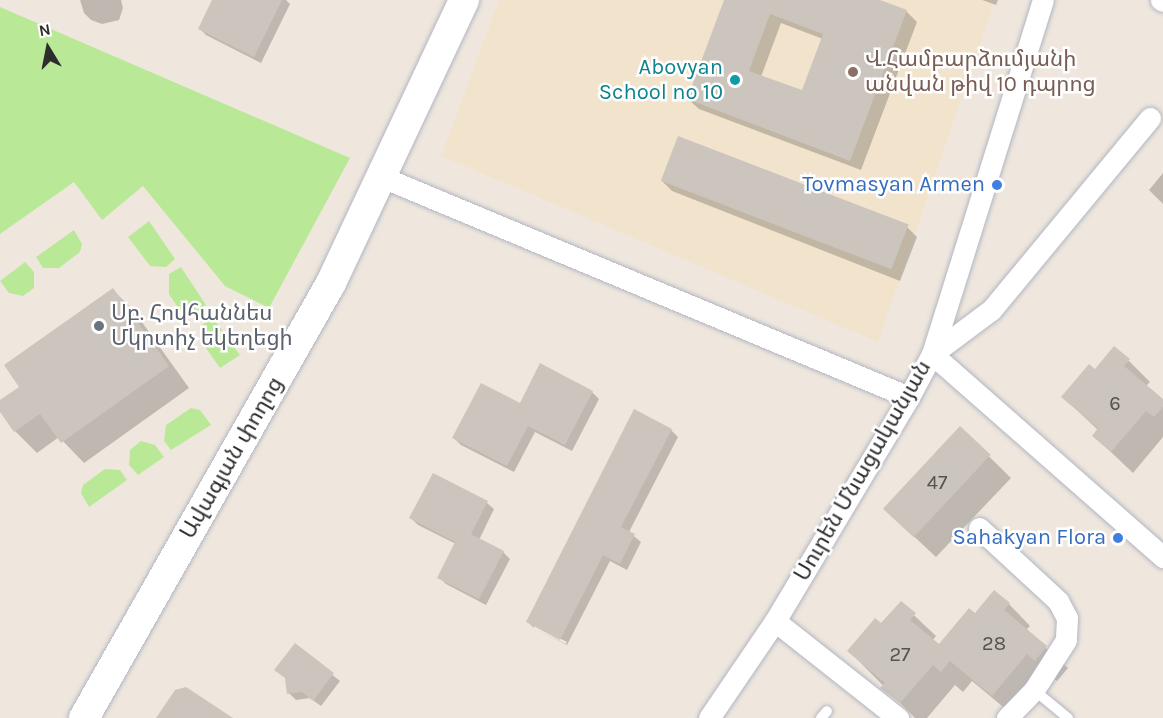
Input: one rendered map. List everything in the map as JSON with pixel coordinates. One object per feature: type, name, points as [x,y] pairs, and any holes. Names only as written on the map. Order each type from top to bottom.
[{"type":"street","name":"Ավագյան փողոց","points":[[84,718],[331,283],[464,0]]},
{"type":"street","name":"Սուրեն Մնացականյան","points":[[709,718],[775,621],[909,397],[932,354],[1043,0]]},
{"type":"street","points":[[1150,118],[990,310],[932,354],[1163,557]]},
{"type":"street","points":[[382,177],[909,397]]},
{"type":"street","points":[[979,528],[1058,601],[1066,618],[1066,640],[1034,690],[1007,718]]},
{"type":"street","points":[[775,621],[898,718]]},
{"type":"lane","points":[[1034,690],[1068,718]]},
{"type":"shaded area","points":[[499,0],[995,0],[878,342],[441,156]]},
{"type":"green space","points":[[0,7],[350,158],[269,308],[225,286],[143,186],[102,220],[74,182],[0,234]]},
{"type":"green space","points":[[149,221],[175,259],[166,267],[150,266],[128,237]]},
{"type":"green space","points":[[74,230],[82,244],[80,252],[59,268],[43,268],[36,257]]},
{"type":"green space","points":[[25,262],[34,272],[34,288],[23,296],[9,293],[0,281]]},
{"type":"green space","points":[[181,267],[206,305],[196,314],[181,312],[169,294],[169,274]]},
{"type":"green space","points":[[213,318],[240,355],[220,368],[201,341],[202,325]]},
{"type":"green space","points":[[191,408],[200,410],[211,425],[171,450],[164,441],[166,425]]},
{"type":"green space","points":[[141,441],[155,445],[164,457],[138,475],[129,465],[130,450]]},
{"type":"green space","points":[[105,469],[120,470],[127,480],[89,507],[81,493],[83,485]]},
{"type":"building","points":[[212,0],[282,0],[254,57],[198,29]]},
{"type":"building","name":"Abovyan School no 10","points":[[724,0],[880,0],[907,10],[850,161],[687,99]],"holes":[[[770,14],[823,34],[802,90],[749,71]]]},
{"type":"building","points":[[678,136],[909,225],[891,269],[661,181]]},
{"type":"building","name":"Սբ. Հովհաննես Մկրտիչ եկեղեցի","points":[[113,288],[169,366],[61,443],[40,414],[14,432],[0,412],[0,400],[19,387],[4,365]]},
{"type":"building","points":[[1114,346],[1130,359],[1124,366],[1163,399],[1163,407],[1154,417],[1146,411],[1111,452],[1092,436],[1098,428],[1061,397],[1089,364],[1095,369]]},
{"type":"building","points":[[540,363],[593,391],[565,445],[528,426],[507,466],[452,438],[481,383],[520,403]]},
{"type":"building","points":[[634,409],[672,429],[621,527],[635,534],[620,564],[603,555],[560,640],[526,622]]},
{"type":"building","points":[[960,426],[991,455],[914,537],[883,509]]},
{"type":"building","points":[[433,473],[488,501],[471,534],[504,551],[479,599],[437,578],[455,542],[409,518]]},
{"type":"building","points":[[994,590],[1010,603],[1004,610],[1047,646],[1035,661],[1027,654],[992,696],[950,661],[941,672],[933,665],[900,703],[880,688],[885,683],[847,651],[875,618],[881,623],[901,601],[916,613],[910,620],[939,644],[969,608],[975,613]]},
{"type":"building","points":[[295,643],[334,673],[313,701],[302,692],[287,694],[285,678],[274,670]]},
{"type":"building","points":[[186,687],[233,718],[156,718],[175,690]]},
{"type":"place","name":"Վ.Համբարձումյանի անվան թիվ 10 դպրոց","points":[[853,72]]},
{"type":"place","name":"Abovyan School no 10","points":[[735,80]]},
{"type":"place","name":"Tovmasyan Armen","points":[[997,185]]},
{"type":"place","name":"Սբ. Հովհաննես Մկրտիչ եկեղեցի","points":[[99,326]]},
{"type":"place","name":"Sahakyan Flora","points":[[1118,538]]}]
